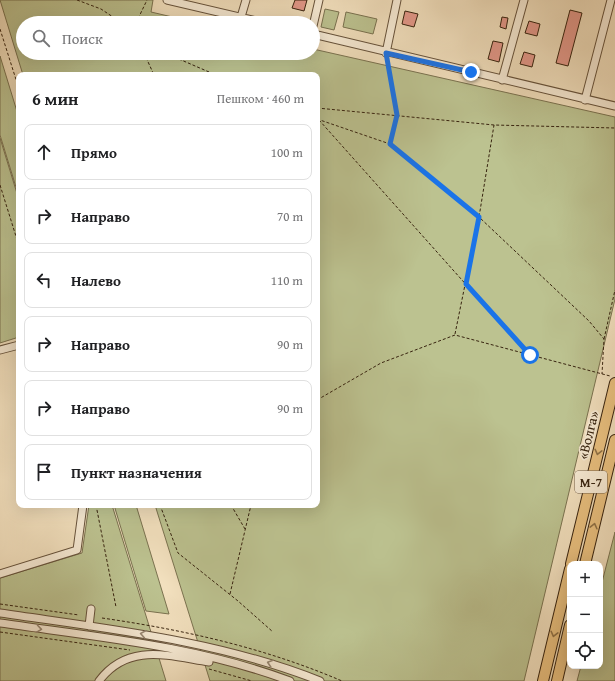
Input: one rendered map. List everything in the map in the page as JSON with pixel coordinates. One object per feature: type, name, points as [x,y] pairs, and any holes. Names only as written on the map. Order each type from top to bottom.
[{"type":"highway","name":"«Волга»","points":[[572,561],[615,383]]},
{"type":"highway","name":"«Волга»","points":[[586,561],[615,440]]},
{"type":"highway","points":[[543,681],[567,581]]},
{"type":"highway","points":[[556,681],[568,633]]},
{"type":"street","points":[[167,0],[238,16]]},
{"type":"street","points":[[242,16],[246,0]]},
{"type":"street","points":[[315,16],[319,0]]},
{"type":"street","points":[[386,53],[397,0]]},
{"type":"street","points":[[502,80],[524,0]]},
{"type":"street","points":[[585,100],[611,0]]},
{"type":"street","points":[[320,36],[386,53],[615,106]]},
{"type":"street","points":[[0,350],[16,346]]},
{"type":"street","points":[[0,574],[77,550],[83,508]]},
{"type":"street","points":[[89,626],[91,609]]},
{"type":"street","points":[[0,613],[200,644],[251,657],[320,681]]},
{"type":"street","points":[[0,624],[172,650],[247,667],[290,681]]},
{"type":"street","points":[[99,681],[111,668],[119,663],[147,654],[171,655],[247,667]]},
{"type":"path","points":[[77,0],[101,9],[112,16]]},
{"type":"path","points":[[139,16],[146,0]]},
{"type":"path","points":[[0,28],[16,79]]},
{"type":"path","points":[[386,53],[397,115],[390,144]]},
{"type":"path","points":[[147,60],[153,72]]},
{"type":"path","points":[[181,60],[209,72]]},
{"type":"path","points":[[320,108],[494,125],[615,128]]},
{"type":"path","points":[[320,120],[390,144],[479,217],[589,321],[604,339]]},
{"type":"path","points":[[320,122],[530,355]]},
{"type":"path","points":[[455,335],[479,217],[494,125]]},
{"type":"path","points":[[0,184],[16,236]]},
{"type":"path","points":[[602,374],[604,339],[615,290]]},
{"type":"path","points":[[320,398],[381,363],[455,335],[615,377]]},
{"type":"path","points":[[97,508],[116,607]]},
{"type":"path","points":[[161,508],[178,553],[230,594],[273,632]]},
{"type":"path","points":[[233,508],[245,529]]},
{"type":"path","points":[[230,594],[250,508]]},
{"type":"path","points":[[0,604],[79,615]]},
{"type":"path","points":[[0,632],[132,651]]},
{"type":"path","points":[[209,669],[252,681]]},
{"type":"green space","points":[[0,0],[153,0],[151,12],[168,16],[16,16],[16,52]]},
{"type":"green space","points":[[325,9],[339,12],[334,30],[321,27]]},
{"type":"green space","points":[[346,12],[377,19],[373,34],[343,27]]},
{"type":"green space","points":[[320,51],[615,117],[615,299],[524,681],[210,681],[156,508],[320,508],[320,72],[22,72],[18,60],[320,60]]},
{"type":"green space","points":[[0,56],[16,108],[16,187],[0,135]]},
{"type":"green space","points":[[0,138],[16,190],[16,338],[0,343]]},
{"type":"green space","points":[[89,508],[113,508],[166,681],[0,681],[0,578],[82,553]]},
{"type":"green space","points":[[115,508],[137,508],[169,614],[146,611]]},
{"type":"green space","points":[[615,532],[615,681],[577,681],[580,669],[603,669],[603,578]]},
{"type":"building","points":[[295,0],[307,0],[304,11],[292,8]]},
{"type":"building","points":[[570,10],[582,13],[568,66],[556,63]]},
{"type":"building","points":[[405,11],[418,14],[414,27],[402,24]]},
{"type":"building","points":[[502,17],[508,18],[506,29],[500,27]]},
{"type":"building","points":[[529,21],[540,24],[537,36],[525,33]]},
{"type":"building","points":[[493,41],[503,43],[499,62],[488,59]]},
{"type":"building","points":[[524,52],[535,55],[532,67],[520,64]]},
{"type":"route","points":[[471,72],[386,53],[397,115],[390,144],[479,217],[466,284],[530,355]]}]
